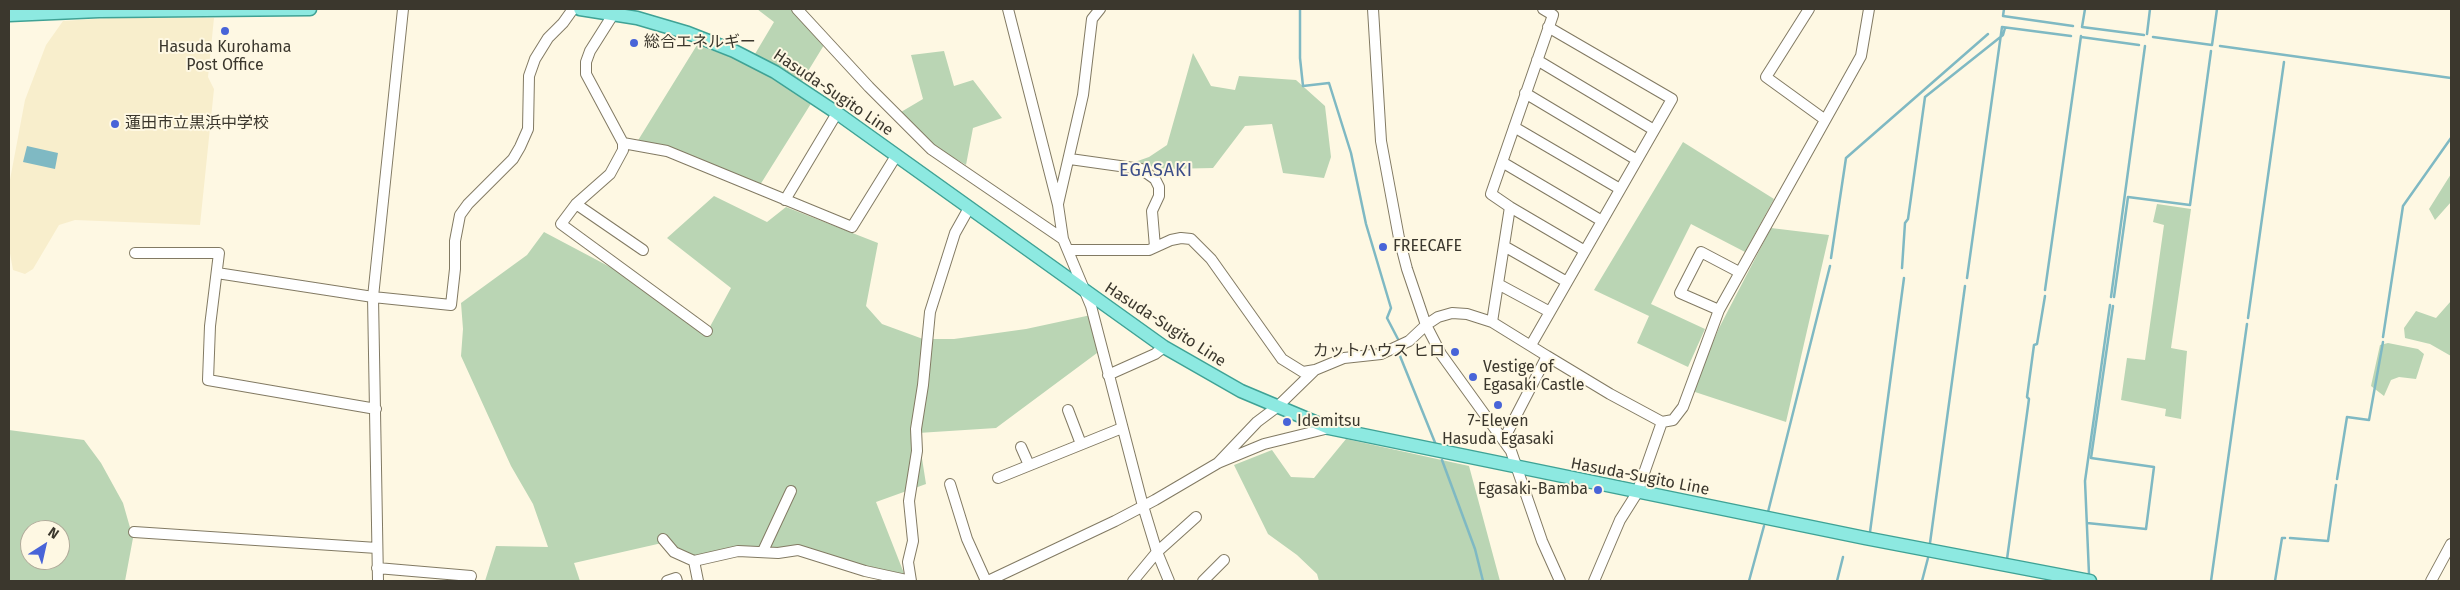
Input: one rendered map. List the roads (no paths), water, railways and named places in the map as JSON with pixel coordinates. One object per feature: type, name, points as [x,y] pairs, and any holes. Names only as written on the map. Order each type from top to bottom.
[{"type":"main road","points":[[9,15],[99,10],[310,9]]},
{"type":"main road","name":"Hasuda-Sugito Line","points":[[580,9],[614,13],[688,33],[734,51],[775,72],[837,113],[1164,347],[1216,378],[1277,407],[1330,428],[1517,468],[2090,581]]},
{"type":"street","points":[[378,581],[373,297],[403,9]]},
{"type":"street","points":[[217,273],[373,297],[452,304],[455,241],[460,215],[468,204],[513,159],[520,147],[528,129],[530,76],[535,59],[548,38],[573,9]]},
{"type":"street","points":[[797,9],[869,87],[931,148],[1064,239]]},
{"type":"street","points":[[1008,9],[1058,205],[1064,239],[1086,292],[1143,506],[1157,552],[1169,581]]},
{"type":"street","points":[[1058,205],[1070,159],[1083,95],[1092,19],[1100,9]]},
{"type":"street","points":[[1373,9],[1381,141],[1398,238],[1426,324],[1455,374],[1504,439],[1517,468],[1542,541],[1560,581]]},
{"type":"street","points":[[1543,9],[1553,15],[1491,194],[1510,208],[1585,251]]},
{"type":"street","points":[[1808,9],[1766,77],[1824,119]]},
{"type":"street","points":[[1069,250],[1149,250],[1181,238],[1191,239],[1216,265],[1282,359],[1303,372],[1315,370],[1344,358],[1381,354],[1409,341],[1426,324],[1438,317],[1452,314],[1467,314],[1492,322],[1610,394],[1662,422],[1673,420],[1683,407],[1719,310],[1824,119],[1861,56],[1869,9]]},
{"type":"street","points":[[614,13],[590,51],[586,62],[586,74],[623,143],[623,150],[610,174],[576,204],[561,224],[707,331]]},
{"type":"street","points":[[1531,345],[1672,99],[1548,27]]},
{"type":"street","points":[[1537,60],[1654,130]]},
{"type":"street","points":[[1525,94],[1637,160]]},
{"type":"street","points":[[785,200],[837,113]]},
{"type":"street","points":[[1514,127],[1620,189]]},
{"type":"street","points":[[623,143],[666,151],[852,227],[896,156]]},
{"type":"street","points":[[1070,159],[1141,169],[1155,179],[1159,187],[1159,196],[1152,211],[1155,247]]},
{"type":"street","points":[[1502,162],[1602,221]]},
{"type":"street","points":[[576,204],[643,250]]},
{"type":"street","points":[[663,539],[674,552],[694,561],[738,551],[804,551],[848,566],[899,580],[911,581],[908,562],[913,541],[909,501],[917,451],[916,429],[923,384],[930,312],[955,233],[969,208]]},
{"type":"street","points":[[1492,322],[1510,208]]},
{"type":"street","points":[[1504,246],[1567,282]]},
{"type":"street","points":[[1719,310],[1680,293],[1701,252],[1739,272]]},
{"type":"street","points":[[134,253],[219,253],[210,326],[208,380],[376,409]]},
{"type":"street","points":[[1498,284],[1550,312]]},
{"type":"street","points":[[1108,375],[1155,354],[1164,347]]},
{"type":"street","points":[[1504,439],[1547,356]]},
{"type":"street","points":[[1218,463],[1257,422],[1277,407],[1315,370]]},
{"type":"street","points":[[1068,410],[1081,444]]},
{"type":"street","points":[[1594,581],[1620,520],[1637,492],[1662,422]]},
{"type":"street","points":[[998,478],[1122,428]]},
{"type":"street","points":[[950,484],[967,539],[987,581],[1143,506],[1218,463],[1264,444],[1330,428]]},
{"type":"street","points":[[1021,447],[1029,465]]},
{"type":"street","points":[[763,551],[791,491]]},
{"type":"street","points":[[1133,581],[1157,552],[1196,517]]},
{"type":"street","points":[[134,532],[377,548]]},
{"type":"street","points":[[2432,581],[2451,544]]},
{"type":"street","points":[[1202,581],[1224,560]]},
{"type":"street","points":[[694,561],[698,581]]},
{"type":"street","points":[[378,568],[470,576],[469,581]]},
{"type":"street","points":[[667,581],[676,578],[677,581]]},
{"type":"water","points":[[27,146],[58,153],[55,169],[23,162]]},
{"type":"waterway","points":[[1300,9],[1300,58],[1303,86],[1329,83],[1351,153],[1366,224],[1391,308],[1387,318],[1400,343]]},
{"type":"waterway","points":[[2004,9],[2003,16],[2073,26]]},
{"type":"waterway","points":[[2085,9],[2082,27],[2144,35]]},
{"type":"waterway","points":[[2147,34],[2150,9]]},
{"type":"waterway","points":[[2153,37],[2212,45],[2217,9]]},
{"type":"waterway","points":[[1967,278],[2002,27],[2071,36]]},
{"type":"waterway","points":[[1902,268],[1905,223],[1908,219],[1925,97],[2003,35],[2005,28]]},
{"type":"waterway","points":[[1831,258],[1846,158],[1988,34]]},
{"type":"waterway","points":[[2045,290],[2081,36]]},
{"type":"waterway","points":[[2081,37],[2139,45]]},
{"type":"waterway","points":[[2111,297],[2145,46]]},
{"type":"waterway","points":[[2220,46],[2451,78]]},
{"type":"waterway","points":[[2114,297],[2128,197],[2190,205],[2211,51]]},
{"type":"waterway","points":[[2248,318],[2284,62]]},
{"type":"waterway","points":[[2383,337],[2403,206],[2451,138]]},
{"type":"waterway","points":[[1768,512],[1830,266]]},
{"type":"waterway","points":[[1870,532],[1904,278]]},
{"type":"waterway","points":[[1930,543],[1965,286]]},
{"type":"waterway","points":[[2007,559],[2029,399],[2027,397],[2034,345],[2037,344],[2045,296]]},
{"type":"waterway","points":[[2089,574],[2085,481],[2110,305]]},
{"type":"waterway","points":[[2087,523],[2146,529],[2154,467],[2091,458],[2113,306]]},
{"type":"waterway","points":[[2211,581],[2247,324]]},
{"type":"waterway","points":[[2337,479],[2347,417],[2369,420],[2383,342]]},
{"type":"waterway","points":[[1400,351],[1400,356],[1436,445]]},
{"type":"waterway","points":[[1442,460],[1475,549],[1483,581]]},
{"type":"waterway","points":[[2290,538],[2328,541],[2336,485]]},
{"type":"waterway","points":[[1749,581],[1764,526]]},
{"type":"waterway","points":[[2275,581],[2282,538],[2285,538]]},
{"type":"waterway","points":[[1837,581],[1843,557]]},
{"type":"waterway","points":[[1922,581],[1928,558]]},
{"type":"place","name":"Hasuda Kurohama Post Office","points":[[225,31]]},
{"type":"place","name":"総合エネルギー","points":[[634,43]]},
{"type":"place","name":"蓮田市立黒浜中学校","points":[[115,124]]},
{"type":"place","name":"FREECAFE","points":[[1383,247]]},
{"type":"place","name":"カットハウス ヒロ","points":[[1455,352]]},
{"type":"place","name":"Vestige of Egasaki Castle","points":[[1473,377]]},
{"type":"place","name":"7-Eleven Hasuda Egasaki","points":[[1498,405]]},
{"type":"place","name":"Idemitsu","points":[[1287,422]]},
{"type":"place","name":"Egasaki-Bamba","points":[[1598,490]]},
{"type":"district","name":"EGASAKI","points":[[1156,171]]}]
